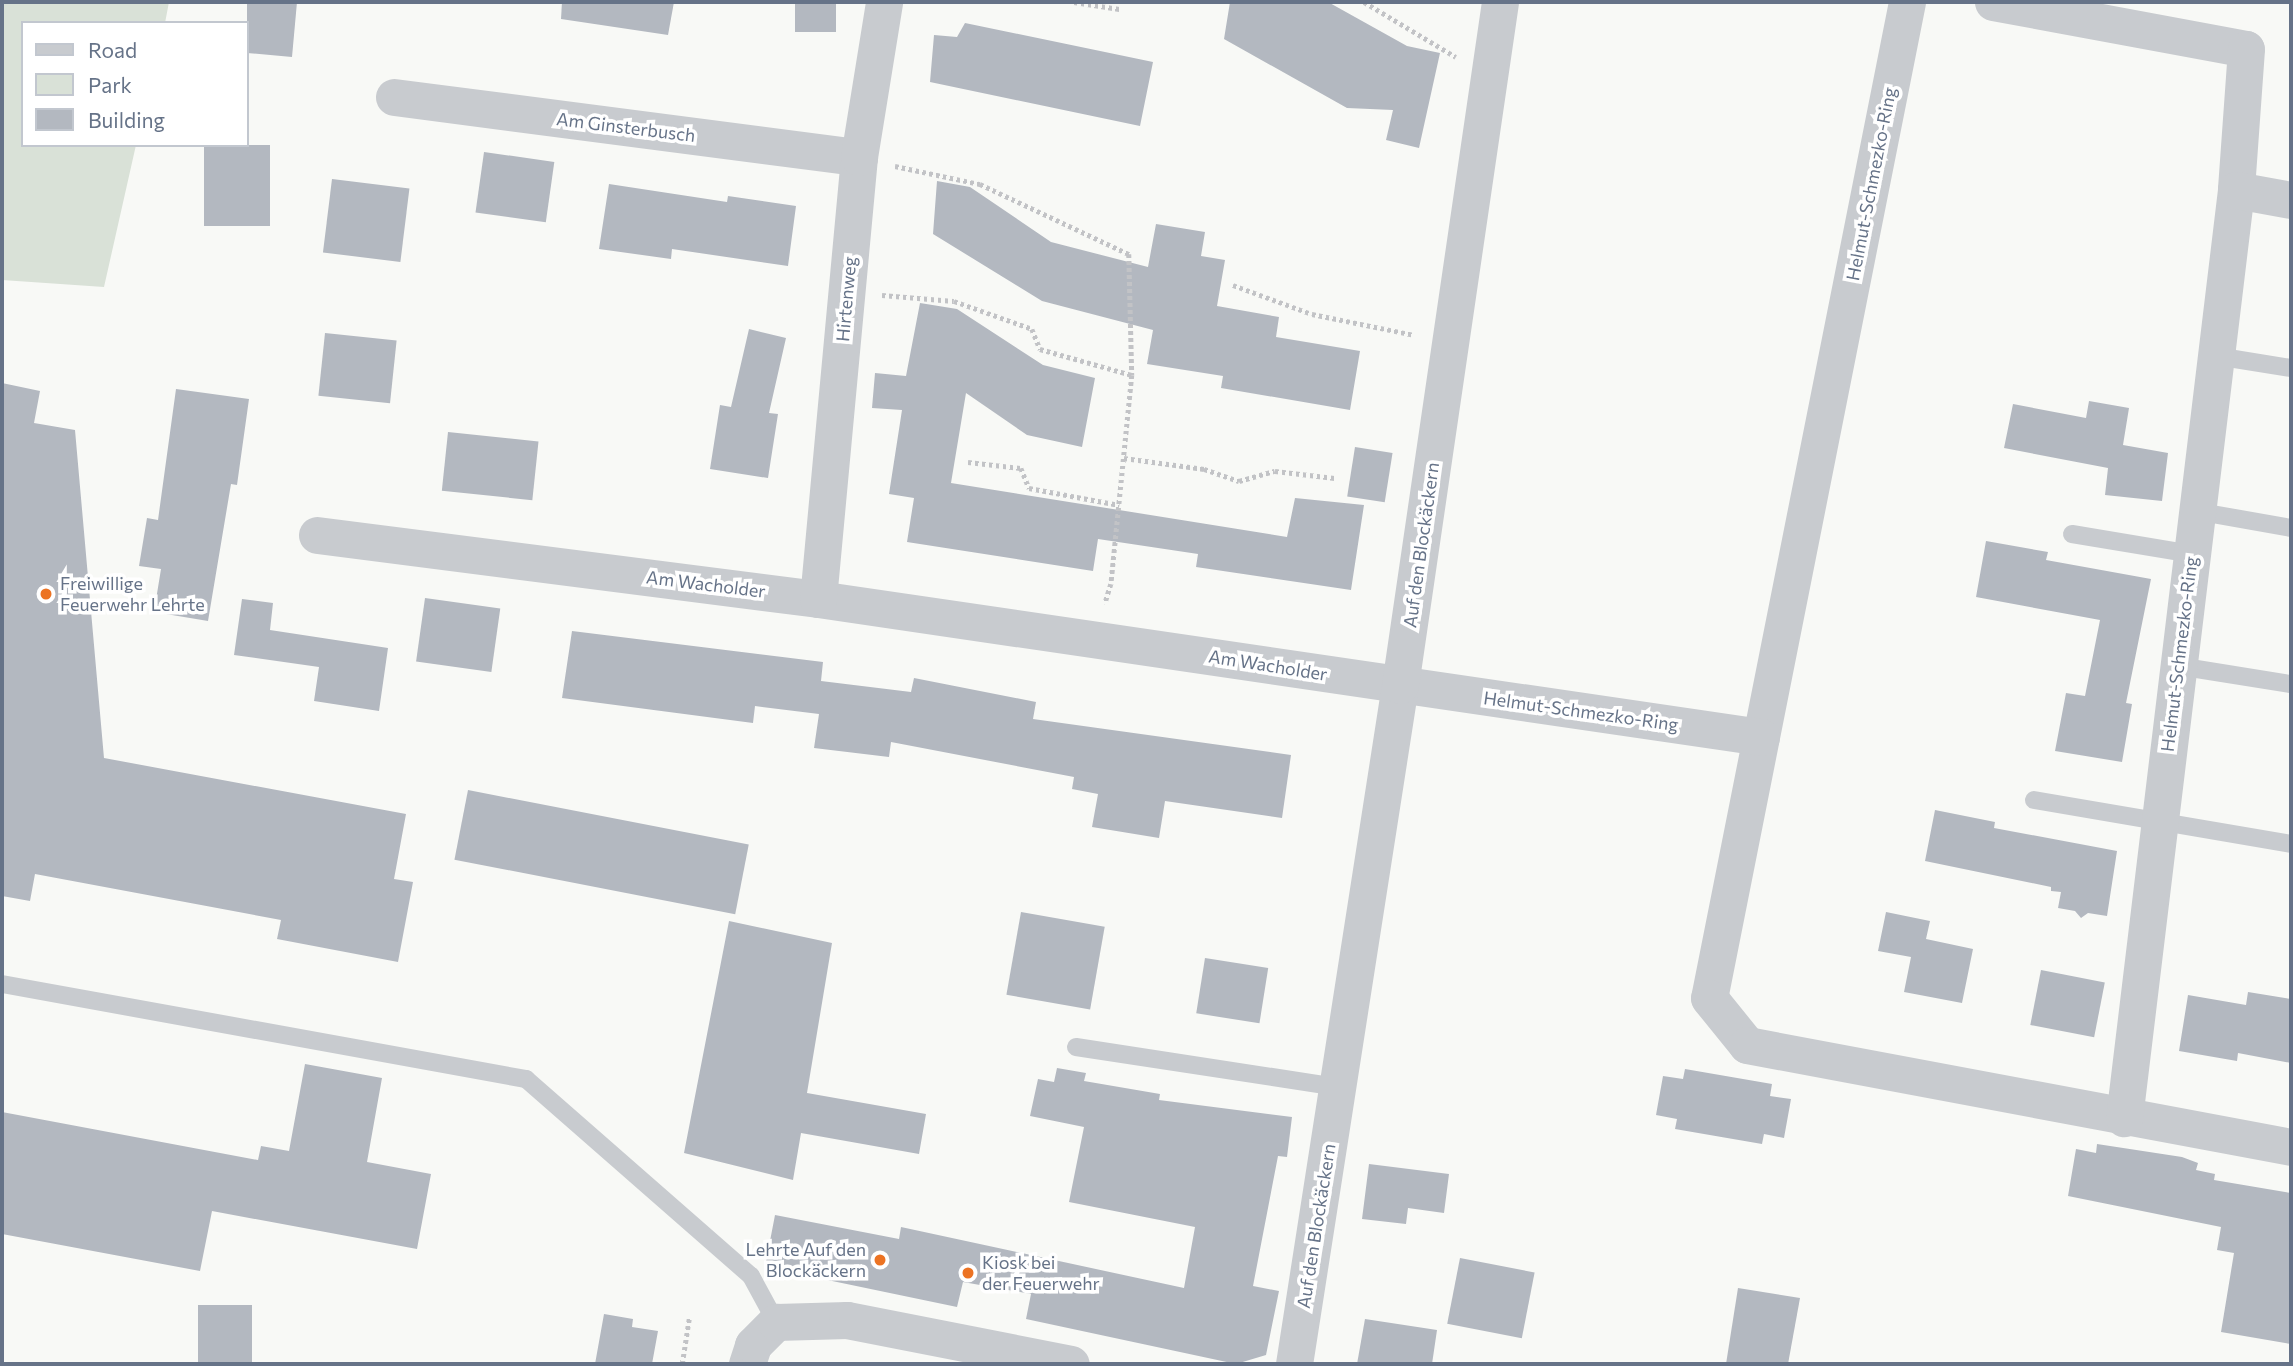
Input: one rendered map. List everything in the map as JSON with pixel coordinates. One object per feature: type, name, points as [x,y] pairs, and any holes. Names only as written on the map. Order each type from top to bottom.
[{"type":"street","name":"Hirtenweg","points":[[818,599],[859,157],[884,2]]},
{"type":"street","name":"Auf den Blockäckern","points":[[1294,1364],[1400,685],[1500,2]]},
{"type":"street","name":"Helmut-Schmezko-Ring","points":[[1907,2],[1709,998],[1748,1045],[2124,1118],[2291,1147]]},
{"type":"street","name":"Helmut-Schmezko-Ring","points":[[1993,2],[2246,49],[2236,190],[2195,511],[2124,1118]]},
{"type":"street","name":"Am Ginsterbusch","points":[[394,97],[859,157]]},
{"type":"street","points":[[2236,190],[2291,200]]},
{"type":"street","name":"Am Wacholder","points":[[317,535],[818,599],[1400,685]]},
{"type":"street","name":"Helmut-Schmezko-Ring","points":[[1400,685],[1761,737]]},
{"type":"street","points":[[747,1364],[754,1345],[776,1322],[847,1320],[1071,1364]]},
{"type":"lane","points":[[2216,356],[2291,368]]},
{"type":"lane","points":[[2195,511],[2291,528]]},
{"type":"lane","points":[[2072,534],[2191,554]]},
{"type":"lane","points":[[2178,666],[2291,684]]},
{"type":"lane","points":[[2034,800],[2291,844]]},
{"type":"lane","points":[[2,984],[526,1079],[751,1276],[776,1322]]},
{"type":"lane","points":[[1076,1047],[1338,1087]]},
{"type":"path","points":[[1074,2],[1119,9]]},
{"type":"path","points":[[1364,2],[1489,76]]},
{"type":"path","points":[[859,157],[980,184],[1129,254],[1132,375],[1111,584],[1094,638]]},
{"type":"path","points":[[1233,285],[1312,314],[1450,343]]},
{"type":"path","points":[[846,292],[954,302],[1032,329],[1040,349],[1132,375]]},
{"type":"path","points":[[1124,458],[1204,469],[1240,481],[1275,471],[1335,478]]},
{"type":"path","points":[[968,461],[1021,468],[1029,488],[1119,505]]},
{"type":"path","points":[[682,1364],[689,1319]]},
{"type":"green space","points":[[2,2],[169,2],[165,21],[21,21],[21,147],[136,147],[104,287],[2,280]]},
{"type":"building","points":[[247,2],[297,2],[292,57],[248,53]]},
{"type":"building","points":[[562,2],[674,2],[668,35],[561,19]]},
{"type":"building","points":[[795,2],[836,2],[836,32],[795,32]]},
{"type":"building","points":[[1230,2],[1328,2],[1407,46],[1440,53],[1419,148],[1386,140],[1393,110],[1347,108],[1224,39]]},
{"type":"building","points":[[965,23],[1153,62],[1140,126],[930,82],[934,35],[957,37]]},
{"type":"building","points":[[270,145],[270,226],[204,226],[204,147]]},
{"type":"building","points":[[484,152],[554,162],[546,222],[476,212]]},
{"type":"building","points":[[332,179],[409,189],[400,262],[323,252]]},
{"type":"building","points":[[937,181],[970,187],[1051,242],[1148,267],[1156,224],[1205,232],[1201,256],[1225,260],[1217,306],[1279,317],[1276,337],[1360,351],[1350,410],[1221,388],[1223,376],[1147,364],[1153,330],[1042,301],[933,234]]},
{"type":"building","points":[[609,184],[727,202],[728,196],[796,206],[788,266],[672,249],[671,259],[599,249]]},
{"type":"building","points":[[920,303],[957,309],[1043,365],[1095,378],[1082,447],[1027,435],[966,393],[951,483],[1287,537],[1295,498],[1364,505],[1351,590],[1196,567],[1198,554],[1098,539],[1093,571],[907,542],[914,498],[889,494],[902,410],[872,408],[875,373],[906,376]]},
{"type":"building","points":[[749,329],[786,338],[769,413],[778,414],[768,478],[710,469],[720,405],[731,407]]},
{"type":"building","points":[[325,333],[397,341],[390,403],[318,396]]},
{"type":"building","name":"Freiwillige Feuerwehr Lehrte","points":[[2,383],[40,391],[34,423],[75,430],[104,758],[406,814],[394,879],[413,882],[398,962],[277,939],[281,920],[35,874],[30,901],[2,896]]},
{"type":"building","points":[[176,389],[249,399],[237,485],[231,484],[208,621],[154,612],[161,569],[139,566],[147,518],[158,520]]},
{"type":"building","points":[[2089,401],[2129,408],[2123,445],[2168,453],[2162,501],[2105,495],[2108,468],[2004,448],[2013,404],[2086,418]]},
{"type":"building","points":[[448,432],[539,442],[532,500],[442,491]]},
{"type":"building","points":[[1355,447],[1393,453],[1385,502],[1347,496]]},
{"type":"building","points":[[1986,541],[2048,552],[2046,560],[2151,579],[2126,703],[2132,704],[2122,762],[2055,751],[2066,693],[2085,696],[2100,620],[1976,597]]},
{"type":"building","points":[[425,598],[500,609],[491,672],[416,661]]},
{"type":"building","points":[[242,599],[273,603],[270,630],[388,648],[379,711],[314,701],[319,667],[234,655]]},
{"type":"building","points":[[572,631],[823,662],[821,681],[911,692],[914,678],[1036,702],[1033,719],[1291,755],[1282,818],[1165,801],[1159,838],[1092,827],[1098,794],[1072,789],[1074,777],[891,742],[889,757],[814,748],[819,714],[755,706],[753,723],[562,698]]},
{"type":"building","points":[[468,790],[749,845],[735,914],[454,860]]},
{"type":"building","points":[[1935,810],[1995,822],[1994,828],[2117,851],[2107,916],[2088,913],[2081,918],[2075,911],[2058,908],[2061,892],[2051,891],[2051,887],[1925,861]]},
{"type":"building","points":[[1021,912],[1105,927],[1090,1009],[1006,995]]},
{"type":"building","points":[[1886,912],[1930,921],[1926,939],[1973,949],[1962,1003],[1904,992],[1911,957],[1878,951]]},
{"type":"building","points":[[729,921],[832,943],[807,1093],[926,1114],[919,1154],[801,1133],[793,1180],[684,1153]]},
{"type":"building","points":[[1205,958],[1268,968],[1259,1023],[1196,1013]]},
{"type":"building","points":[[2041,970],[2105,982],[2094,1037],[2030,1025]]},
{"type":"building","points":[[2248,992],[2291,999],[2291,1063],[2238,1053],[2237,1061],[2179,1051],[2188,995],[2246,1005]]},
{"type":"building","points":[[305,1064],[382,1078],[367,1162],[431,1174],[417,1249],[212,1211],[200,1271],[2,1234],[2,1112],[258,1160],[261,1146],[289,1151]]},
{"type":"building","points":[[1057,1068],[1086,1073],[1084,1081],[1160,1094],[1159,1100],[1292,1117],[1287,1157],[1278,1156],[1253,1286],[1279,1291],[1266,1355],[1236,1364],[1026,1319],[1031,1294],[963,1282],[957,1307],[765,1267],[775,1215],[899,1239],[901,1227],[1184,1288],[1195,1227],[1069,1202],[1084,1127],[1030,1116],[1038,1079],[1054,1082]]},
{"type":"building","points":[[1685,1069],[1772,1084],[1770,1096],[1791,1099],[1784,1138],[1764,1134],[1762,1144],[1675,1129],[1677,1119],[1656,1115],[1663,1076],[1683,1079]]},
{"type":"building","points":[[2097,1144],[2182,1157],[2198,1163],[2196,1170],[2215,1174],[2214,1180],[2291,1193],[2291,1344],[2221,1332],[2234,1253],[2217,1250],[2221,1227],[2068,1196],[2076,1149],[2096,1153]]},
{"type":"building","points":[[1369,1164],[1449,1174],[1444,1213],[1408,1208],[1406,1224],[1362,1219]]},
{"type":"building","points":[[1460,1258],[1535,1273],[1522,1338],[1447,1324]]},
{"type":"building","points":[[1738,1288],[1800,1298],[1788,1364],[1726,1364]]},
{"type":"building","points":[[198,1305],[252,1305],[252,1364],[198,1364]]},
{"type":"building","points":[[604,1314],[633,1319],[632,1327],[658,1331],[652,1364],[595,1364]]},
{"type":"building","points":[[1365,1319],[1437,1330],[1432,1364],[1357,1364]]},
{"type":"place","name":"Freiwillige Feuerwehr Lehrte","points":[[46,594]]},
{"type":"place","name":"Lehrte Auf den Blockäckern","points":[[880,1260]]},
{"type":"place","name":"Kiosk bei der Feuerwehr","points":[[968,1273]]}]
